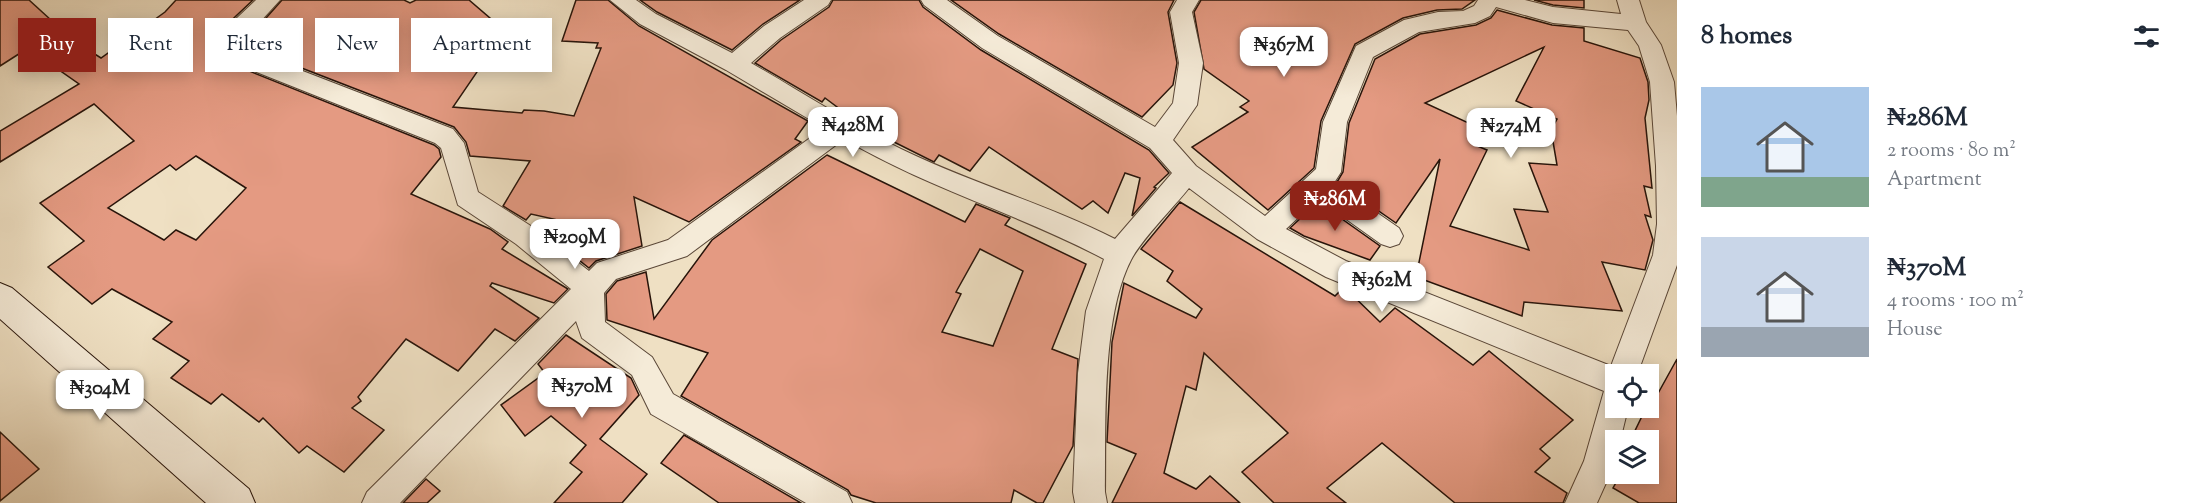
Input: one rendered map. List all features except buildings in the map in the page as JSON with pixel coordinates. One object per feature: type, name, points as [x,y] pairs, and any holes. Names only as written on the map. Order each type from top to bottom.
[{"type":"street","points":[[268,0],[227,40],[226,47],[229,52],[444,136],[452,143],[463,192],[467,198],[525,236],[590,288]]},
{"type":"street","points":[[621,0],[648,19],[734,64],[891,155],[967,189],[1061,224],[1119,254]]},
{"type":"street","points":[[734,64],[772,32],[820,0]]},
{"type":"street","points":[[932,0],[990,42],[1159,141],[1187,173],[1266,231],[1336,269],[1605,378]]},
{"type":"street","points":[[1159,141],[1185,105],[1191,63],[1181,12],[1188,0]]},
{"type":"street","points":[[1266,231],[1317,185],[1328,172],[1335,122],[1364,52],[1412,26],[1438,20],[1467,18],[1482,10],[1490,0]]},
{"type":"street","points":[[1497,0],[1553,15],[1631,11],[1650,45],[1662,82],[1673,189],[1667,255],[1626,364]]},
{"type":"street","points":[[378,503],[607,271],[677,248],[843,127]]},
{"type":"street","points":[[1091,503],[1089,492],[1095,352],[1100,311],[1119,254],[1187,173]]},
{"type":"street","points":[[1317,185],[1390,236]]},
{"type":"street","points":[[590,288],[589,312],[592,328],[642,366],[662,404],[836,503]]},
{"type":"street","points":[[0,298],[235,503]]},
{"type":"street","points":[[1581,503],[1599,463],[1611,418]]}]
